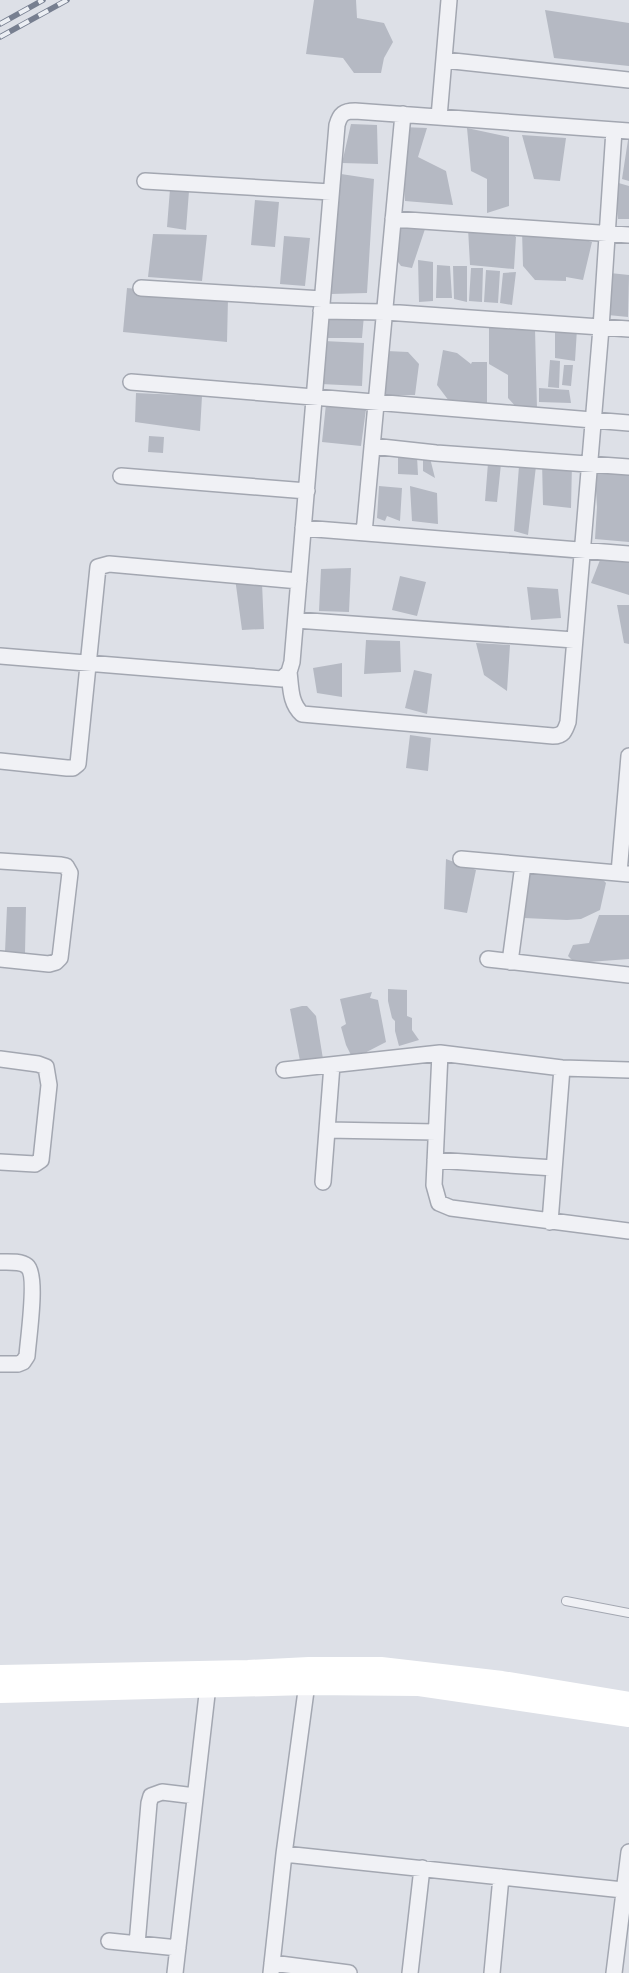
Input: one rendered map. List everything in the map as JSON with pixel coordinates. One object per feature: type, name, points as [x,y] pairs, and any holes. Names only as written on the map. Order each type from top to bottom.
[{"type":"street","points":[[439,117],[449,0]]},
{"type":"street","points":[[444,60],[629,80]]},
{"type":"street","points":[[346,111],[355,111],[439,117],[622,130],[608,234],[602,328],[568,722],[565,731],[560,736],[302,714],[295,708],[292,696],[289,672],[292,662],[296,620],[331,192],[339,116],[346,111]]},
{"type":"street","points":[[364,533],[404,114]]},
{"type":"street","points":[[144,181],[331,192]]},
{"type":"street","points":[[393,218],[629,235]]},
{"type":"street","points":[[140,288],[385,312],[629,329]]},
{"type":"street","points":[[131,382],[629,423]]},
{"type":"street","points":[[372,446],[629,467]]},
{"type":"street","points":[[121,476],[307,492]]},
{"type":"street","points":[[303,528],[629,554]]},
{"type":"street","points":[[0,761],[67,768],[74,768],[78,764],[89,664],[96,573],[98,567],[102,564],[299,581]]},
{"type":"street","points":[[296,620],[574,640]]},
{"type":"street","points":[[0,656],[269,679],[282,679],[289,672]]},
{"type":"street","points":[[461,859],[624,874],[629,756]]},
{"type":"street","points":[[0,861],[61,865],[66,866],[70,873],[60,958],[56,962],[49,964],[0,958]]},
{"type":"street","points":[[510,962],[523,864]]},
{"type":"street","points":[[488,959],[629,975]]},
{"type":"street","points":[[440,1053],[434,1185],[440,1203],[451,1208],[629,1231]]},
{"type":"street","points":[[284,1070],[440,1053],[562,1068],[629,1070]]},
{"type":"street","points":[[0,1059],[38,1064],[46,1067],[49,1085],[41,1160],[35,1164],[0,1162]]},
{"type":"street","points":[[323,1182],[332,1065]]},
{"type":"street","points":[[550,1222],[562,1068]]},
{"type":"street","points":[[327,1130],[436,1132]]},
{"type":"street","points":[[435,1160],[554,1168]]},
{"type":"street","points":[[0,1262],[20,1263],[28,1266],[32,1273],[33,1285],[27,1356],[24,1362],[18,1364],[0,1364]]},
{"type":"street","points":[[0,1693],[209,1679],[308,1676],[402,1668],[502,1681],[629,1702]]},
{"type":"street","points":[[0,1675],[209,1679]]},
{"type":"street","points":[[308,1676],[419,1686],[629,1717]]},
{"type":"street","points":[[308,1676],[271,1968],[349,1973]]},
{"type":"street","points":[[175,1973],[209,1679]]},
{"type":"street","points":[[137,1944],[151,1796],[162,1792],[196,1796]]},
{"type":"street","points":[[614,1973],[629,1852]]},
{"type":"street","points":[[284,1854],[623,1890]]},
{"type":"street","points":[[410,1973],[422,1868]]},
{"type":"street","points":[[492,1973],[501,1877]]},
{"type":"street","points":[[109,1941],[178,1948]]},
{"type":"lane","points":[[566,1601],[629,1612]]},
{"type":"building","points":[[314,0],[356,0],[357,18],[384,23],[393,42],[384,58],[381,73],[354,73],[343,58],[306,54]]},
{"type":"building","points":[[545,10],[629,23],[629,66],[554,58]]},
{"type":"building","points":[[351,124],[377,125],[378,164],[342,163]]},
{"type":"building","points":[[402,127],[427,128],[418,157],[446,171],[453,205],[405,201]]},
{"type":"building","points":[[467,128],[509,137],[509,206],[487,213],[487,179],[471,171]]},
{"type":"building","points":[[522,135],[566,138],[560,181],[534,179]]},
{"type":"building","points":[[629,140],[629,181],[622,179]]},
{"type":"building","points":[[341,174],[374,179],[367,293],[331,294]]},
{"type":"building","points":[[615,182],[629,186],[629,219],[618,219]]},
{"type":"building","points":[[170,189],[189,191],[186,230],[167,227]]},
{"type":"building","points":[[255,200],[279,202],[275,247],[251,245]]},
{"type":"building","points":[[397,225],[425,229],[412,268],[401,266],[393,255]]},
{"type":"building","points":[[468,228],[507,229],[516,237],[514,269],[470,265]]},
{"type":"building","points":[[522,230],[569,235],[592,242],[583,280],[566,277],[566,281],[535,280],[523,266]]},
{"type":"building","points":[[153,234],[207,235],[202,281],[148,277]]},
{"type":"building","points":[[284,236],[310,238],[305,286],[280,284]]},
{"type":"building","points":[[418,260],[433,262],[433,301],[419,302]]},
{"type":"building","points":[[437,265],[450,266],[452,298],[436,298]]},
{"type":"building","points":[[453,266],[467,266],[467,302],[454,299]]},
{"type":"building","points":[[471,268],[483,268],[482,302],[469,301]]},
{"type":"building","points":[[486,270],[500,271],[498,303],[484,302]]},
{"type":"building","points":[[516,272],[512,305],[500,303],[503,273]]},
{"type":"building","points":[[610,273],[629,275],[628,317],[608,315]]},
{"type":"building","points":[[127,288],[228,298],[227,342],[123,332]]},
{"type":"building","points":[[327,314],[364,315],[362,338],[325,338]]},
{"type":"building","points":[[489,325],[535,329],[537,409],[517,408],[508,398],[508,375],[489,364]]},
{"type":"building","points":[[555,328],[577,329],[575,361],[555,358]]},
{"type":"building","points":[[324,341],[364,343],[362,386],[321,384]]},
{"type":"building","points":[[443,350],[457,353],[471,364],[472,362],[487,362],[487,405],[452,405],[437,385]]},
{"type":"building","points":[[387,351],[408,352],[419,364],[415,395],[384,395]]},
{"type":"building","points":[[550,360],[560,361],[559,388],[548,387]]},
{"type":"building","points":[[564,365],[573,365],[571,386],[562,385]]},
{"type":"building","points":[[539,388],[569,390],[571,403],[539,402]]},
{"type":"building","points":[[136,393],[202,396],[200,431],[135,422]]},
{"type":"building","points":[[326,404],[366,409],[361,446],[322,442]]},
{"type":"building","points":[[149,436],[164,437],[163,453],[148,452]]},
{"type":"building","points":[[398,454],[417,456],[418,475],[398,474]]},
{"type":"building","points":[[423,457],[430,458],[435,478],[423,471]]},
{"type":"building","points":[[542,461],[572,463],[571,508],[543,505]]},
{"type":"building","points":[[488,463],[501,464],[497,502],[485,501]]},
{"type":"building","points":[[519,466],[536,466],[528,535],[514,531]]},
{"type":"building","points":[[601,470],[629,472],[629,542],[595,539],[597,507],[595,475]]},
{"type":"building","points":[[379,486],[402,488],[400,521],[387,516],[385,521],[377,518]]},
{"type":"building","points":[[410,486],[437,493],[438,524],[412,521]]},
{"type":"building","points":[[600,560],[629,562],[629,595],[591,583]]},
{"type":"building","points":[[351,568],[349,612],[319,611],[321,569]]},
{"type":"building","points":[[400,576],[426,582],[417,616],[392,610]]},
{"type":"building","points":[[235,578],[262,583],[264,629],[242,630]]},
{"type":"building","points":[[527,587],[558,589],[561,618],[531,620]]},
{"type":"building","points":[[617,605],[629,605],[629,644],[624,643]]},
{"type":"building","points":[[366,640],[400,641],[401,672],[364,674]]},
{"type":"building","points":[[476,643],[510,645],[507,691],[484,675]]},
{"type":"building","points":[[342,663],[342,697],[317,693],[313,668]]},
{"type":"building","points":[[414,670],[432,674],[427,714],[405,708]]},
{"type":"building","points":[[410,735],[431,738],[428,771],[406,768]]},
{"type":"building","points":[[446,859],[476,870],[467,913],[444,909]]},
{"type":"building","points":[[526,868],[595,871],[606,883],[600,910],[581,919],[524,918]]},
{"type":"building","points":[[7,907],[26,907],[25,953],[5,952]]},
{"type":"building","points":[[599,915],[629,915],[629,959],[575,963],[568,956],[573,945],[589,943]]},
{"type":"building","points":[[388,989],[407,990],[407,1016],[412,1018],[412,1030],[419,1040],[399,1046],[395,1031],[395,1021],[392,1018],[388,1001]]},
{"type":"building","points":[[372,992],[370,998],[378,1000],[386,1042],[353,1059],[346,1045],[341,1027],[346,1024],[340,999]]},
{"type":"building","points":[[307,1006],[316,1016],[323,1059],[300,1061],[290,1009]]},
{"type":"railway","points":[[0,24],[43,0]]},
{"type":"railway","points":[[0,37],[67,0]]}]
